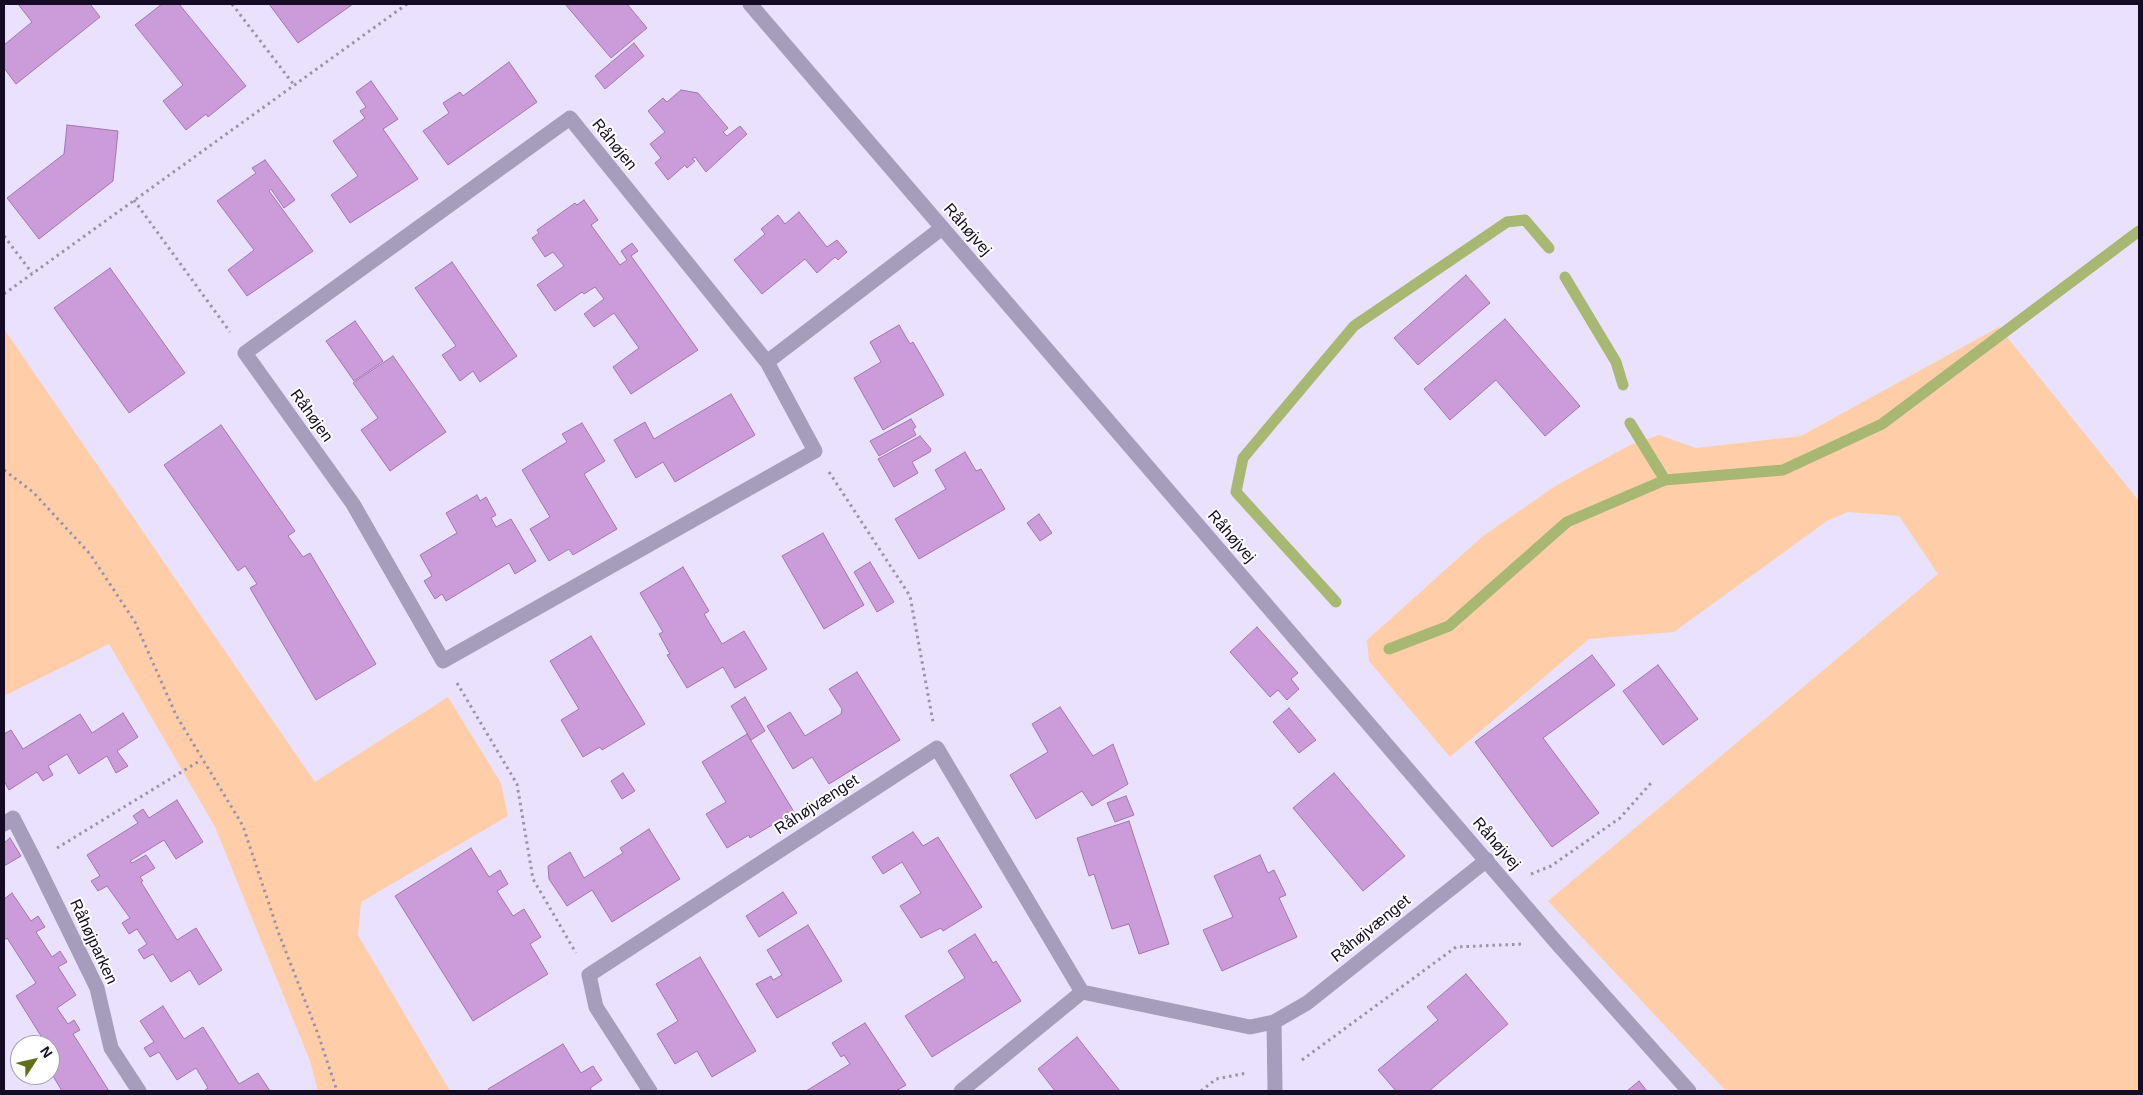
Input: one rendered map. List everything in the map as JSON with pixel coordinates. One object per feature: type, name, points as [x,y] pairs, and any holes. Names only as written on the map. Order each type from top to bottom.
[{"type":"street","name":"Råhøjvej","points":[[750,4],[1556,942],[1689,1091]]},
{"type":"street","name":"Råhøjen","points":[[443,661],[353,504],[245,353],[570,118],[768,362],[816,451]]},
{"type":"street","points":[[768,362],[942,228]]},
{"type":"street","points":[[443,661],[816,451]]},
{"type":"street","points":[[937,748],[1082,992],[961,1091]]},
{"type":"street","name":"Råhøjvænget","points":[[588,975],[937,748]]},
{"type":"street","name":"Råhøjparken","points":[[4,824],[13,818],[35,861],[97,988],[111,1048],[139,1091]]},
{"type":"street","name":"Råhøjvænget","points":[[1082,992],[1250,1026],[1274,1022],[1307,1004],[1487,860]]},
{"type":"street","points":[[588,975],[596,1007],[650,1091]]},
{"type":"street","points":[[1274,1022],[1275,1091]]},
{"type":"path","points":[[232,4],[294,85]]},
{"type":"path","points":[[4,294],[407,4]]},
{"type":"path","points":[[134,200],[245,353]]},
{"type":"path","points":[[4,236],[32,273]]},
{"type":"path","points":[[816,451],[910,596],[937,748]]},
{"type":"path","points":[[4,470],[33,492],[90,554],[135,622],[176,715],[201,760],[243,826],[279,934],[318,1034],[337,1091]]},
{"type":"path","points":[[443,661],[517,784],[533,879],[588,975]]},
{"type":"path","points":[[35,861],[201,760]]},
{"type":"path","points":[[1508,884],[1551,866],[1620,818],[1651,784]]},
{"type":"path","points":[[1201,1091],[1216,1080],[1297,1063],[1456,947],[1556,942]]},
{"type":"shaded area","points":[[1999,327],[2139,501],[2139,1091],[1726,1091],[1548,901],[1938,574],[1899,516],[1848,512],[1827,521],[1674,632],[1589,639],[1450,757],[1369,661],[1367,640],[1483,536],[1557,485],[1630,445],[1659,435],[1696,448],[1801,436]]},
{"type":"shaded area","points":[[4,329],[315,782],[448,697],[501,783],[508,816],[361,902],[358,935],[450,1091],[318,1091],[310,1061],[215,827],[109,644],[4,696]]},
{"type":"building","points":[[18,4],[90,4],[100,17],[16,84],[4,68],[4,45],[32,22]]},
{"type":"building","points":[[162,4],[179,4],[246,86],[208,117],[206,114],[186,130],[163,101],[183,85],[135,25]]},
{"type":"building","points":[[269,4],[353,4],[298,43]]},
{"type":"building","points":[[565,4],[627,4],[647,28],[611,58]]},
{"type":"building","points":[[634,43],[644,56],[605,89],[595,76]]},
{"type":"building","points":[[509,62],[537,102],[448,165],[423,131],[449,113],[443,103],[460,92],[463,96]]},
{"type":"building","points":[[371,81],[398,119],[383,129],[418,179],[350,223],[331,195],[358,176],[333,141],[365,118],[360,111],[366,107],[356,92]]},
{"type":"building","points":[[681,90],[698,93],[728,128],[723,132],[727,136],[740,126],[747,134],[706,172],[695,157],[692,159],[695,161],[687,168],[685,165],[668,180],[655,163],[661,158],[650,144],[665,132],[648,111],[663,98],[667,102]]},
{"type":"building","points":[[67,125],[118,131],[113,181],[39,239],[7,198],[64,154]]},
{"type":"building","points":[[265,160],[295,200],[284,208],[271,189],[269,191],[313,251],[247,296],[228,270],[254,250],[217,201],[256,173],[252,168]]},
{"type":"building","points":[[584,200],[598,220],[591,225],[620,265],[627,260],[621,251],[632,243],[638,251],[631,256],[698,350],[631,394],[613,367],[639,348],[614,313],[594,327],[584,314],[604,299],[595,287],[584,294],[582,292],[555,311],[537,285],[564,266],[553,252],[545,257],[532,238],[539,233],[537,230],[575,203],[577,205]]},
{"type":"building","points":[[799,212],[827,247],[837,240],[847,252],[838,260],[835,257],[817,273],[805,259],[762,294],[734,260],[765,234],[761,229],[778,215],[785,224]]},
{"type":"building","points":[[452,262],[517,356],[480,382],[473,371],[460,381],[442,355],[456,346],[415,288]]},
{"type":"building","points":[[110,268],[185,373],[129,413],[54,308]]},
{"type":"building","points":[[1466,275],[1490,303],[1418,365],[1394,338]]},
{"type":"building","points":[[1505,319],[1580,406],[1545,436],[1496,380],[1450,420],[1424,389]]},
{"type":"building","points":[[355,321],[383,361],[354,381],[326,341]]},
{"type":"building","points":[[899,325],[910,344],[913,342],[944,395],[883,430],[854,378],[881,362],[870,342]]},
{"type":"building","points":[[393,356],[446,432],[390,471],[361,430],[378,418],[353,383]]},
{"type":"building","points":[[731,394],[755,435],[675,482],[663,462],[636,478],[614,440],[645,422],[654,439]]},
{"type":"building","points":[[911,419],[916,427],[913,429],[916,435],[879,456],[870,441]]},
{"type":"building","points":[[582,423],[605,461],[584,474],[617,529],[573,555],[569,549],[549,561],[530,529],[550,517],[522,470],[567,442],[562,434]]},
{"type":"building","points":[[221,425],[295,531],[288,536],[303,557],[310,553],[376,664],[316,700],[250,588],[257,584],[245,566],[238,571],[164,465]]},
{"type":"building","points":[[920,436],[931,449],[930,452],[912,462],[918,473],[894,487],[878,459]]},
{"type":"building","points":[[965,452],[976,471],[981,469],[1005,509],[919,559],[895,519],[946,489],[935,470]]},
{"type":"building","points":[[477,495],[480,501],[486,497],[496,515],[491,518],[496,527],[511,519],[536,561],[515,574],[509,563],[446,601],[442,594],[435,599],[424,581],[432,576],[420,555],[457,533],[446,513]]},
{"type":"building","points":[[1039,514],[1052,533],[1040,541],[1027,523]]},
{"type":"building","points":[[823,533],[864,605],[824,629],[782,556]]},
{"type":"building","points":[[870,562],[894,602],[877,612],[854,572]]},
{"type":"building","points":[[683,567],[709,611],[704,614],[722,644],[744,631],[767,669],[735,688],[723,667],[687,688],[667,655],[670,654],[659,634],[663,632],[640,593]]},
{"type":"building","points":[[1257,627],[1298,673],[1291,679],[1299,689],[1287,700],[1278,690],[1270,697],[1230,652]]},
{"type":"building","points":[[591,636],[645,724],[602,750],[600,747],[583,757],[561,720],[579,709],[550,661]]},
{"type":"building","points":[[1592,655],[1615,685],[1543,738],[1599,813],[1552,847],[1475,742]]},
{"type":"building","points":[[1658,665],[1698,719],[1663,745],[1623,691]]},
{"type":"building","points":[[857,672],[900,740],[829,784],[812,757],[793,769],[767,726],[790,712],[805,736],[841,714],[842,709],[829,689]]},
{"type":"building","points":[[745,697],[765,731],[751,740],[731,706]]},
{"type":"building","points":[[1060,707],[1093,756],[1113,744],[1128,784],[1092,806],[1082,791],[1036,819],[1010,775],[1048,752],[1032,724]]},
{"type":"building","points":[[1289,708],[1316,740],[1299,753],[1273,722]]},
{"type":"building","points":[[123,713],[138,737],[117,751],[128,766],[116,773],[107,756],[79,774],[67,754],[48,766],[53,775],[43,781],[37,772],[9,790],[4,781],[4,734],[11,730],[23,749],[80,714],[92,733]]},
{"type":"building","points":[[747,734],[794,812],[750,838],[749,835],[727,848],[706,814],[726,802],[702,762]]},
{"type":"building","points":[[623,773],[635,791],[622,799],[611,781]]},
{"type":"building","points":[[1334,773],[1405,856],[1363,891],[1293,808]]},
{"type":"building","points":[[1126,796],[1134,815],[1115,822],[1107,803]]},
{"type":"building","points":[[177,800],[203,842],[176,859],[164,840],[130,861],[132,863],[146,855],[155,868],[140,877],[143,881],[141,882],[177,940],[196,928],[222,970],[199,985],[190,970],[171,982],[153,954],[144,959],[138,950],[147,944],[137,929],[129,934],[122,923],[130,918],[107,886],[98,891],[91,881],[100,876],[87,855],[138,823],[133,816],[143,809],[149,818]]},
{"type":"building","points":[[1129,821],[1169,944],[1139,954],[1129,924],[1112,929],[1094,874],[1089,876],[1077,838]]},
{"type":"building","points":[[649,829],[680,879],[612,922],[592,890],[567,906],[549,879],[548,866],[570,852],[584,878],[623,853],[620,848]]},
{"type":"building","points":[[913,832],[923,846],[938,837],[982,907],[943,931],[941,928],[921,938],[900,906],[921,893],[902,862],[883,874],[872,857]]},
{"type":"building","points":[[10,838],[21,856],[4,866],[4,843]]},
{"type":"building","points":[[471,848],[489,877],[500,870],[508,884],[497,891],[513,916],[524,909],[541,937],[530,944],[548,974],[473,1021],[395,896]]},
{"type":"building","points":[[1260,855],[1268,873],[1274,870],[1286,895],[1279,898],[1297,937],[1222,971],[1203,930],[1233,917],[1214,876]]},
{"type":"building","points":[[783,892],[797,913],[759,937],[746,916]]},
{"type":"building","points":[[12,893],[31,921],[38,916],[45,927],[36,932],[52,957],[60,951],[67,962],[58,967],[76,995],[57,1008],[68,1024],[74,1020],[80,1030],[73,1034],[109,1091],[62,1091],[58,1085],[60,1085],[60,1035],[40,1035],[16,996],[36,983],[7,938],[4,940],[4,899]]},
{"type":"building","points":[[808,925],[842,981],[777,1018],[756,984],[771,976],[773,980],[782,975],[767,950]]},
{"type":"building","points":[[975,934],[993,963],[996,961],[1021,1001],[932,1057],[905,1016],[965,978],[948,951]]},
{"type":"building","points":[[700,957],[756,1051],[712,1077],[697,1051],[675,1064],[657,1034],[678,1021],[656,984]]},
{"type":"building","points":[[1466,974],[1508,1024],[1429,1091],[1396,1091],[1378,1070],[1438,1020],[1427,1007]]},
{"type":"building","points":[[163,1006],[184,1039],[203,1027],[239,1084],[258,1073],[270,1091],[204,1091],[208,1088],[196,1068],[177,1080],[159,1052],[150,1057],[144,1048],[154,1042],[140,1021]]},
{"type":"building","points":[[865,1023],[906,1085],[896,1091],[806,1091],[850,1064],[844,1055],[841,1057],[832,1043]]},
{"type":"building","points":[[1077,1037],[1120,1091],[1055,1091],[1038,1069]]},
{"type":"building","points":[[563,1044],[581,1073],[593,1066],[602,1080],[590,1088],[592,1091],[489,1091],[488,1089]]},
{"type":"building","points":[[1639,1081],[1647,1091],[1627,1091]]},
{"type":"waterway","points":[[1336,602],[1236,492],[1243,458],[1354,326],[1507,222],[1525,220],[1549,248]]},
{"type":"waterway","points":[[1389,649],[1449,626],[1567,522],[1665,480],[1783,470],[1882,424],[2139,231]]},
{"type":"waterway","points":[[1565,277],[1616,362],[1623,385]]},
{"type":"waterway","points":[[1630,423],[1665,480]]}]
